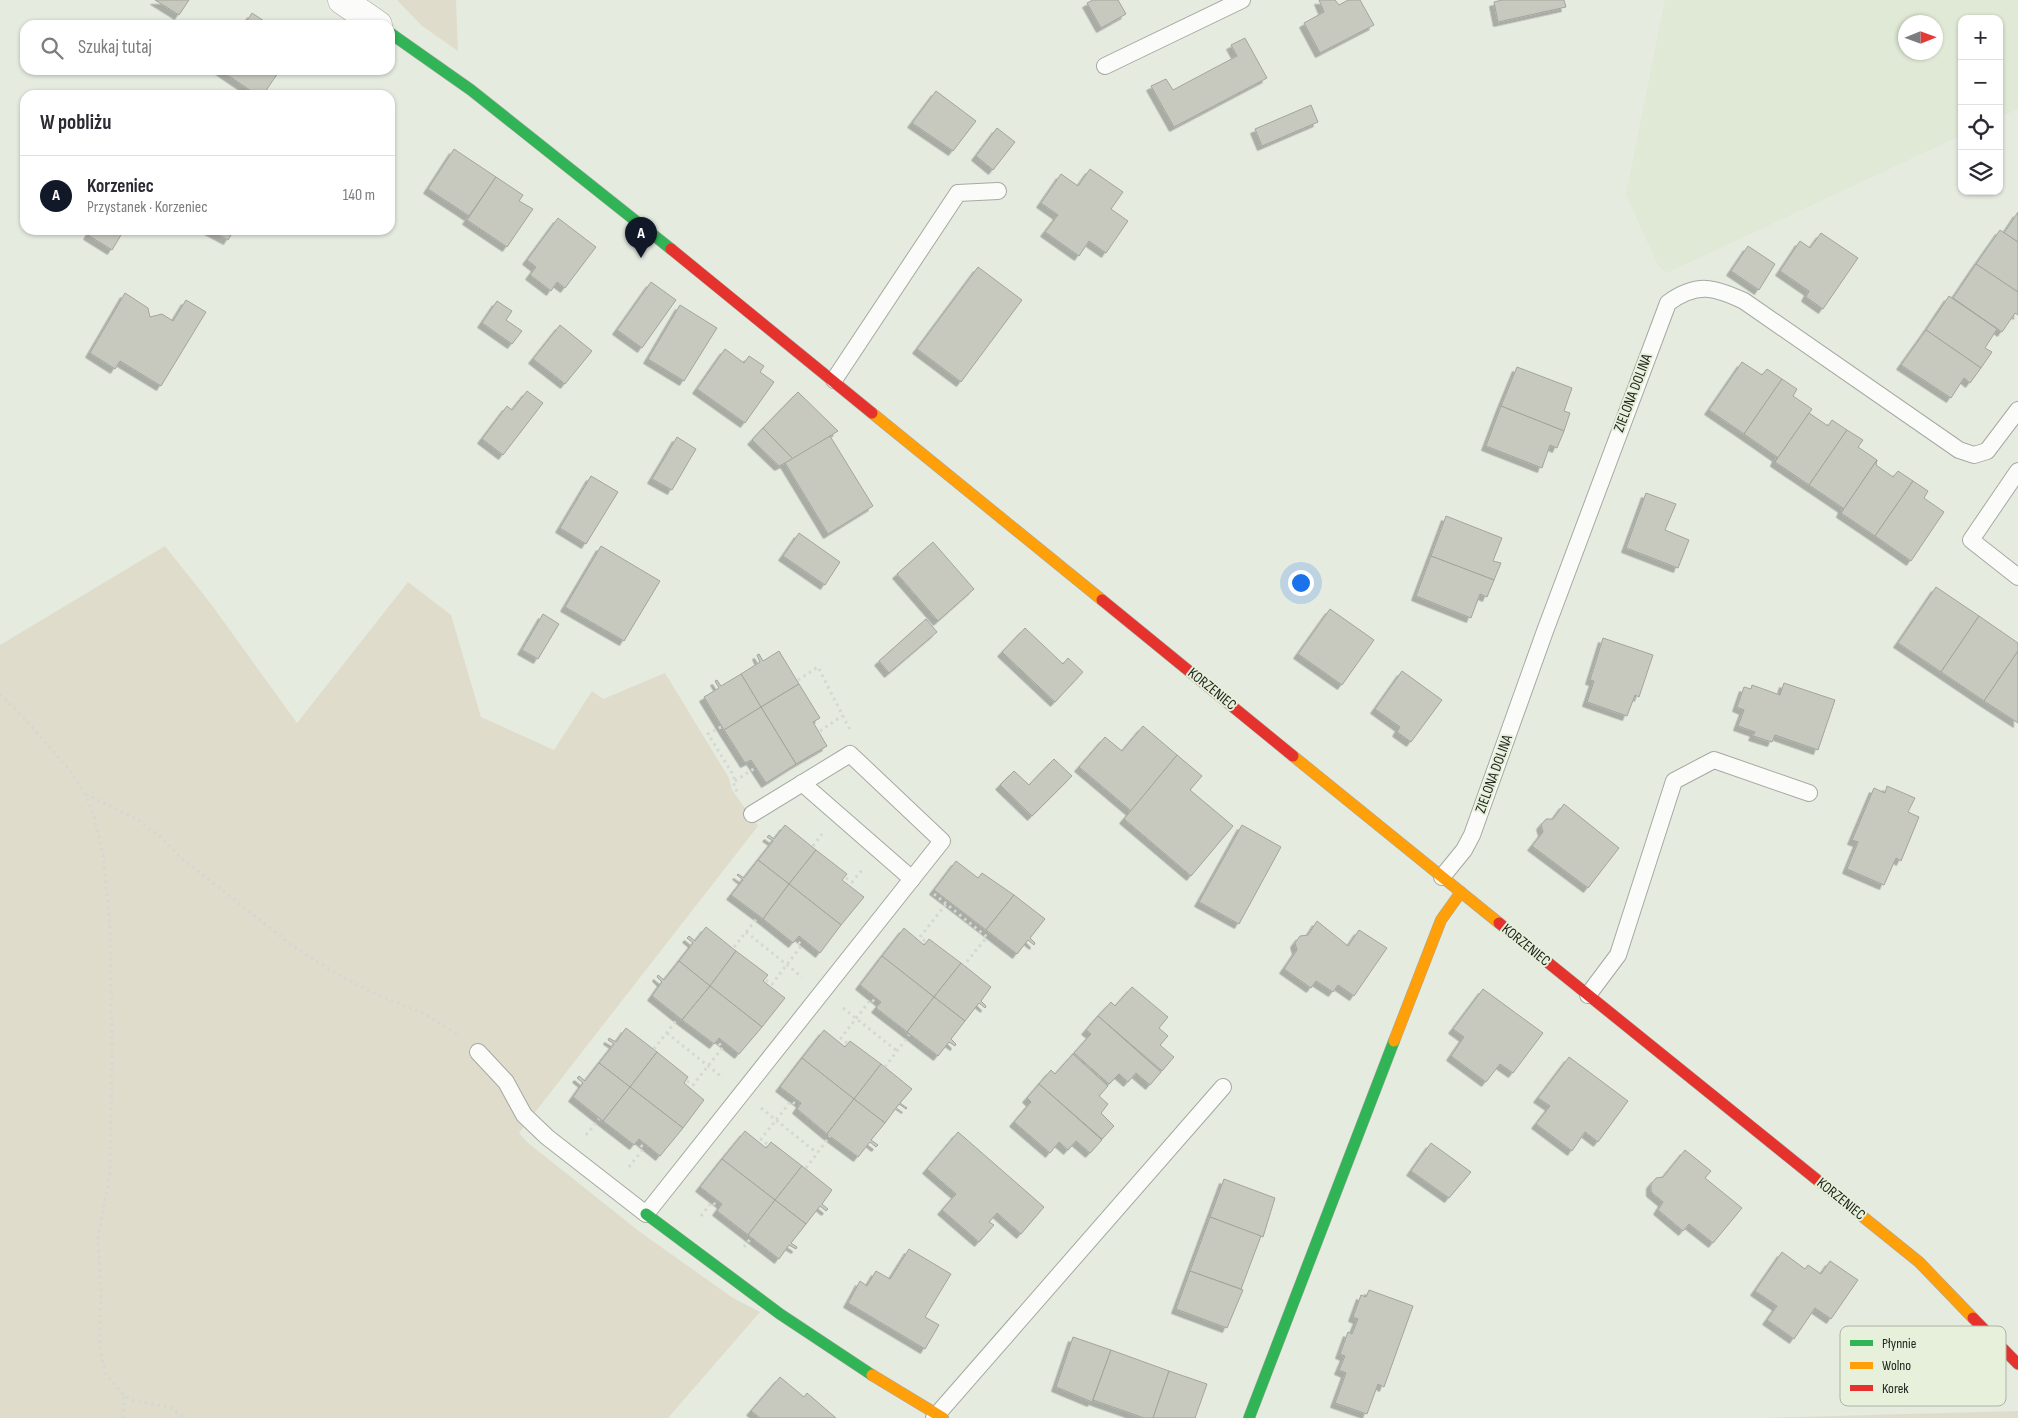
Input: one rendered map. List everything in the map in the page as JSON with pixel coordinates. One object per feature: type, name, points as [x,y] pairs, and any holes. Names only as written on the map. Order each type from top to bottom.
[{"type":"street","points":[[342,0],[371,20]]},
{"type":"street","name":"KORZENIEC","points":[[395,37],[471,90],[570,166],[1442,877],[1919,1262],[1981,1326]]},
{"type":"street","points":[[1248,1418],[1441,920],[1461,892]]},
{"type":"street","points":[[646,1214],[780,1314],[890,1388],[938,1417]]},
{"type":"street","name":"KORZENIEC","points":[[2006,1352],[2018,1364]]},
{"type":"lane","points":[[1105,66],[1242,0]]},
{"type":"lane","points":[[834,380],[958,193],[998,191]]},
{"type":"lane","name":"ZIELONA DOLINA","points":[[1442,877],[1464,850],[1472,835],[1544,631],[1668,303],[1682,293],[1705,288],[1721,290],[1744,301],[1959,450],[1974,455],[1987,451],[2018,410]]},
{"type":"lane","points":[[2018,471],[1972,540],[2018,577]]},
{"type":"lane","points":[[478,1052],[506,1082],[524,1115],[547,1137],[646,1214],[942,841],[850,754],[752,814]]},
{"type":"lane","points":[[1588,995],[1618,955],[1674,781],[1714,760],[1809,792]]},
{"type":"lane","points":[[802,783],[912,878]]},
{"type":"lane","points":[[938,1417],[1223,1087]]},
{"type":"path","points":[[798,680],[818,667],[842,716],[855,737],[850,754]]},
{"type":"path","points":[[0,694],[72,772],[85,794],[100,834],[107,885],[112,979],[110,1172],[98,1239],[101,1294],[100,1349],[107,1376],[124,1395],[134,1401],[170,1407],[184,1418]]},
{"type":"path","points":[[820,731],[842,716]]},
{"type":"path","points":[[721,727],[708,734],[734,776],[734,786],[752,814]]},
{"type":"path","points":[[734,781],[755,768]]},
{"type":"path","points":[[85,794],[138,820],[161,837],[180,857],[294,947],[354,982],[425,1014],[447,1027],[478,1052]]},
{"type":"path","points":[[912,878],[987,937],[964,965]]},
{"type":"path","points":[[925,941],[920,937],[946,904]]},
{"type":"path","points":[[734,947],[758,917]]},
{"type":"path","points":[[746,932],[897,1051]]},
{"type":"path","points":[[766,980],[772,984],[802,945],[797,941]]},
{"type":"path","points":[[847,1043],[840,1038],[871,999],[877,1004]]},
{"type":"path","points":[[654,1049],[678,1018]]},
{"type":"path","points":[[667,1033],[818,1153]]},
{"type":"path","points":[[885,1067],[910,1035]]},
{"type":"path","points":[[687,1080],[693,1085],[723,1047],[717,1042]]},
{"type":"path","points":[[767,1144],[761,1139],[791,1101],[798,1106]]},
{"type":"path","points":[[806,1168],[830,1136]]},
{"type":"path","points":[[626,1170],[644,1148],[638,1143]]},
{"type":"path","points":[[700,1217],[712,1202],[718,1207]]},
{"type":"path","points":[[123,1418],[124,1395]]},
{"type":"shaded area","points":[[397,0],[456,0],[458,51],[422,26]]},
{"type":"shaded area","points":[[1665,0],[2018,0],[2018,109],[2003,116],[2003,15],[1958,15],[1958,137],[1667,273],[1657,264],[1626,194]]},
{"type":"shaded area","points":[[165,546],[211,604],[297,723],[408,582],[451,615],[481,717],[554,750],[592,691],[603,699],[665,673],[729,778],[732,790],[758,826],[519,1133],[527,1142],[640,1232],[733,1298],[760,1312],[668,1418],[0,1418],[0,645]]},
{"type":"shaded area","points":[[2018,1411],[2018,1418],[1761,1418]]},
{"type":"building","points":[[155,0],[189,0],[179,15]]},
{"type":"building","points":[[1093,0],[1118,0],[1126,14],[1101,28],[1087,3]]},
{"type":"building","points":[[1319,0],[1335,0],[1339,5],[1348,0],[1360,0],[1374,25],[1320,53],[1304,23],[1324,12]]},
{"type":"building","points":[[1502,0],[1564,0],[1566,7],[1498,22],[1494,2]]},
{"type":"building","points":[[252,13],[262,20],[247,20]]},
{"type":"building","points":[[1245,38],[1267,78],[1174,127],[1151,86],[1166,79],[1173,90],[1237,56],[1231,45]]},
{"type":"building","points":[[227,75],[277,75],[266,90],[250,90]]},
{"type":"building","points":[[936,91],[976,121],[953,151],[912,123]]},
{"type":"building","points":[[1311,105],[1318,122],[1262,146],[1255,129]]},
{"type":"building","points":[[997,128],[1015,142],[993,170],[976,156]]},
{"type":"building","points":[[454,149],[496,177],[469,216],[428,189]]},
{"type":"building","points":[[1090,169],[1123,192],[1111,209],[1128,221],[1106,253],[1089,241],[1079,256],[1045,232],[1058,215],[1041,203],[1061,174],[1078,186]]},
{"type":"building","points":[[496,177],[523,195],[519,201],[533,209],[507,247],[467,220]]},
{"type":"building","points":[[2018,212],[2018,242],[2004,233]]},
{"type":"building","points":[[558,218],[596,247],[565,288],[557,282],[551,291],[530,275],[536,267],[527,260]]},
{"type":"building","points":[[2000,230],[2018,242],[2018,292],[1976,264]]},
{"type":"building","points":[[1821,233],[1858,258],[1823,309],[1806,297],[1809,291],[1780,271],[1800,241],[1810,248]]},
{"type":"building","points":[[88,235],[121,235],[112,250]]},
{"type":"building","points":[[218,235],[231,235],[228,240]]},
{"type":"building","points":[[1748,246],[1775,264],[1759,290],[1731,271]]},
{"type":"building","points":[[1976,264],[2018,292],[2018,315],[2015,313],[2002,332],[1953,298]]},
{"type":"building","points":[[978,267],[1022,300],[961,382],[917,349]]},
{"type":"building","points":[[651,282],[676,300],[642,348],[617,330]]},
{"type":"building","points":[[125,293],[148,308],[150,317],[162,314],[173,321],[186,300],[206,312],[161,386],[120,361],[115,369],[90,353]]},
{"type":"building","points":[[1949,296],[1997,329],[1985,348],[1992,352],[1981,368],[1926,330]]},
{"type":"building","points":[[497,301],[512,311],[506,320],[522,331],[512,344],[482,323]]},
{"type":"building","points":[[680,305],[717,328],[684,381],[648,359]]},
{"type":"building","points":[[560,325],[592,351],[565,384],[533,359]]},
{"type":"building","points":[[1926,330],[1981,368],[1970,383],[1964,378],[1951,398],[1901,365]]},
{"type":"building","points":[[725,349],[744,363],[749,356],[764,366],[760,372],[774,382],[745,423],[697,389]]},
{"type":"building","points":[[1742,362],[1762,375],[1767,369],[1782,379],[1744,434],[1709,410]]},
{"type":"building","points":[[1517,367],[1572,388],[1564,411],[1570,413],[1564,431],[1501,406]]},
{"type":"building","points":[[1782,379],[1797,389],[1793,396],[1812,409],[1775,462],[1777,457],[1744,434]]},
{"type":"building","points":[[527,391],[543,403],[503,455],[482,439],[507,406],[512,410]]},
{"type":"building","points":[[798,392],[838,431],[793,459],[763,428]]},
{"type":"building","points":[[1501,406],[1564,431],[1557,448],[1550,445],[1542,468],[1486,446]]},
{"type":"building","points":[[1809,413],[1828,426],[1832,420],[1847,430],[1809,485],[1775,462]]},
{"type":"building","points":[[763,428],[793,459],[779,466],[752,440]]},
{"type":"building","points":[[1847,430],[1863,440],[1858,447],[1877,460],[1841,513],[1843,508],[1809,485]]},
{"type":"building","points":[[830,436],[873,506],[828,534],[785,463]]},
{"type":"building","points":[[677,437],[696,449],[672,490],[652,479]]},
{"type":"building","points":[[1877,460],[1876,465],[1893,477],[1898,471],[1913,481],[1875,536],[1841,513]]},
{"type":"building","points":[[591,476],[618,492],[586,544],[560,528]]},
{"type":"building","points":[[1913,481],[1928,491],[1924,498],[1944,512],[1911,561],[1875,536]]},
{"type":"building","points":[[1646,493],[1676,504],[1665,530],[1689,540],[1678,568],[1626,548]]},
{"type":"building","points":[[1446,516],[1502,538],[1493,561],[1501,563],[1494,580],[1431,556]]},
{"type":"building","points":[[799,533],[840,562],[825,585],[783,556]]},
{"type":"building","points":[[933,542],[974,589],[938,621],[897,574]]},
{"type":"building","points":[[601,546],[660,581],[624,641],[565,607]]},
{"type":"building","points":[[1431,556],[1494,580],[1487,597],[1480,594],[1471,618],[1416,596]]},
{"type":"building","points":[[1936,587],[1979,616],[1941,672],[1898,643]]},
{"type":"building","points":[[1330,609],[1374,640],[1342,685],[1298,654]]},
{"type":"building","points":[[543,614],[559,624],[538,659],[522,650]]},
{"type":"building","points":[[1979,616],[2018,643],[2018,651],[1984,701],[1941,672]]},
{"type":"building","points":[[926,619],[937,632],[889,673],[879,661]]},
{"type":"building","points":[[1025,628],[1063,664],[1068,658],[1083,672],[1055,702],[1002,652]]},
{"type":"building","points":[[1603,638],[1653,655],[1639,697],[1635,695],[1627,716],[1587,702],[1594,681],[1590,680]]},
{"type":"building","points":[[779,651],[799,684],[761,707],[741,674],[760,662],[757,655],[759,654],[763,661]]},
{"type":"building","points":[[2018,651],[2018,723],[1984,701]]},
{"type":"building","points":[[1402,671],[1442,700],[1411,742],[1397,732],[1400,727],[1375,709]]},
{"type":"building","points":[[741,674],[761,707],[724,730],[704,697],[719,688],[715,681],[717,680],[721,686]]},
{"type":"building","points":[[1784,683],[1835,700],[1818,750],[1775,735],[1772,742],[1753,736],[1755,732],[1738,726],[1744,710],[1737,707],[1744,687],[1751,689],[1752,685],[1780,695]]},
{"type":"building","points":[[799,684],[820,718],[813,722],[827,746],[796,764],[761,707]]},
{"type":"building","points":[[761,707],[796,764],[766,783],[751,760],[745,763],[724,730]]},
{"type":"building","points":[[1143,726],[1177,755],[1131,811],[1079,767],[1105,737],[1122,751]]},
{"type":"building","points":[[1177,755],[1202,776],[1190,790],[1233,826],[1191,876],[1124,819]]},
{"type":"building","points":[[1054,759],[1072,776],[1032,816],[1000,785],[1014,771],[1029,785]]},
{"type":"building","points":[[1887,786],[1915,798],[1908,812],[1919,817],[1901,861],[1896,858],[1884,885],[1847,869],[1858,842],[1852,840],[1874,788],[1885,793]]},
{"type":"building","points":[[1564,804],[1619,848],[1588,888],[1532,846],[1543,832],[1541,825],[1546,819],[1553,819]]},
{"type":"building","points":[[785,825],[816,850],[789,884],[758,860],[773,841],[767,837],[769,835],[774,839]]},
{"type":"building","points":[[1242,825],[1281,847],[1239,924],[1199,902]]},
{"type":"building","points":[[816,850],[847,874],[842,880],[864,897],[841,925],[789,884]]},
{"type":"building","points":[[758,860],[789,884],[763,919],[731,895],[743,880],[737,875],[744,878]]},
{"type":"building","points":[[956,861],[978,878],[982,873],[1014,895],[986,930],[934,890]]},
{"type":"building","points":[[789,884],[841,925],[820,953],[799,936],[793,943],[763,919]]},
{"type":"building","points":[[1014,895],[1045,919],[1030,938],[1035,943],[1034,945],[1028,940],[1017,954],[986,930]]},
{"type":"building","points":[[1317,921],[1348,946],[1359,930],[1387,948],[1354,996],[1338,985],[1333,992],[1316,981],[1311,988],[1284,969],[1297,950],[1295,943],[1300,936],[1308,935]]},
{"type":"building","points":[[706,927],[736,951],[710,986],[679,961],[693,943],[687,938],[689,936],[695,941]]},
{"type":"building","points":[[904,928],[924,945],[929,939],[961,963],[934,997],[882,956]]},
{"type":"building","points":[[736,951],[768,975],[763,981],[785,998],[762,1027],[710,986]]},
{"type":"building","points":[[882,956],[934,997],[907,1032],[876,1008],[881,1002],[860,985]]},
{"type":"building","points":[[679,961],[710,986],[682,1020],[652,996],[662,982],[657,977],[658,975],[664,980]]},
{"type":"building","points":[[961,963],[991,987],[981,1001],[986,1006],[985,1008],[979,1003],[965,1021],[934,997]]},
{"type":"building","points":[[710,986],[762,1027],[739,1054],[719,1038],[714,1044],[682,1020]]},
{"type":"building","points":[[1132,987],[1168,1017],[1159,1028],[1168,1036],[1160,1045],[1174,1057],[1162,1071],[1098,1016],[1111,1002],[1115,1006]]},
{"type":"building","points":[[1483,989],[1543,1033],[1513,1073],[1500,1064],[1486,1082],[1451,1056],[1464,1037],[1453,1029]]},
{"type":"building","points":[[934,997],[965,1021],[951,1039],[956,1044],[955,1046],[949,1042],[938,1056],[907,1032]]},
{"type":"building","points":[[1098,1016],[1161,1072],[1150,1085],[1136,1073],[1128,1082],[1119,1074],[1109,1084],[1074,1053],[1091,1034],[1086,1030]]},
{"type":"building","points":[[626,1028],[657,1052],[630,1087],[599,1063],[614,1044],[608,1040],[609,1038],[616,1042]]},
{"type":"building","points":[[824,1030],[845,1047],[850,1041],[881,1064],[854,1099],[802,1058]]},
{"type":"building","points":[[657,1052],[688,1077],[684,1083],[704,1100],[683,1128],[630,1087]]},
{"type":"building","points":[[1073,1054],[1108,1086],[1099,1096],[1108,1104],[1101,1113],[1114,1126],[1102,1139],[1039,1084],[1051,1070],[1055,1074]]},
{"type":"building","points":[[1569,1057],[1628,1101],[1598,1142],[1585,1132],[1572,1151],[1536,1124],[1550,1106],[1538,1098]]},
{"type":"building","points":[[802,1058],[854,1099],[827,1134],[797,1109],[801,1103],[780,1087]]},
{"type":"building","points":[[599,1063],[630,1087],[603,1121],[573,1097],[583,1083],[577,1078],[579,1076],[585,1081]]},
{"type":"building","points":[[881,1064],[912,1089],[900,1103],[907,1108],[899,1104],[885,1123],[854,1099]]},
{"type":"building","points":[[1039,1084],[1102,1140],[1090,1153],[1076,1141],[1068,1150],[1059,1142],[1050,1153],[1014,1122],[1031,1102],[1027,1098]]},
{"type":"building","points":[[630,1087],[683,1128],[660,1156],[639,1139],[634,1145],[603,1121]]},
{"type":"building","points":[[854,1099],[885,1123],[871,1140],[878,1145],[876,1147],[870,1142],[858,1157],[827,1134]]},
{"type":"building","points":[[745,1131],[766,1148],[771,1142],[802,1166],[775,1200],[722,1159]]},
{"type":"building","points":[[958,1132],[1044,1207],[1021,1234],[997,1213],[989,1222],[994,1225],[979,1242],[942,1210],[956,1194],[927,1169]]},
{"type":"building","points":[[1431,1143],[1471,1172],[1449,1198],[1411,1171]]},
{"type":"building","points":[[1685,1150],[1711,1171],[1705,1178],[1742,1208],[1713,1243],[1689,1224],[1683,1231],[1658,1210],[1663,1202],[1651,1192],[1651,1184],[1656,1178],[1663,1177]]},
{"type":"building","points":[[722,1159],[775,1200],[748,1235],[717,1211],[722,1204],[700,1187]]},
{"type":"building","points":[[802,1166],[832,1190],[822,1204],[828,1209],[826,1211],[820,1206],[806,1224],[775,1200]]},
{"type":"building","points":[[1224,1179],[1275,1198],[1263,1237],[1210,1217]]},
{"type":"building","points":[[775,1200],[806,1224],[791,1243],[797,1247],[796,1249],[789,1245],[779,1259],[748,1235]]},
{"type":"building","points":[[1210,1217],[1261,1236],[1241,1289],[1190,1271]]},
{"type":"building","points":[[909,1249],[951,1274],[925,1317],[939,1325],[925,1349],[848,1303],[860,1281],[867,1286],[876,1271],[890,1279]]},
{"type":"building","points":[[1782,1252],[1805,1269],[1808,1265],[1821,1274],[1830,1261],[1858,1280],[1831,1319],[1815,1308],[1794,1339],[1767,1320],[1777,1306],[1755,1291]]},
{"type":"building","points":[[1190,1271],[1243,1290],[1227,1328],[1176,1309]]},
{"type":"building","points":[[1369,1290],[1413,1306],[1384,1387],[1378,1384],[1367,1414],[1335,1403],[1346,1373],[1339,1370],[1345,1356],[1340,1354],[1348,1332],[1352,1334],[1358,1319],[1353,1317],[1361,1295],[1366,1297]]},
{"type":"building","points":[[1073,1337],[1111,1350],[1092,1402],[1056,1387]]},
{"type":"building","points":[[1111,1350],[1169,1371],[1153,1418],[1144,1418],[1093,1400]]},
{"type":"building","points":[[1169,1371],[1207,1384],[1195,1418],[1153,1418]]},
{"type":"building","points":[[780,1377],[804,1397],[807,1393],[836,1418],[760,1418],[751,1411]]},
{"type":"traffic: fast","points":[[395,37],[471,90],[671,249]]},
{"type":"traffic: fast","points":[[1249,1418],[1394,1041]]},
{"type":"traffic: fast","points":[[646,1214],[780,1314],[872,1375]]},
{"type":"traffic: slow","points":[[872,413],[1102,600]]},
{"type":"traffic: slow","points":[[1293,756],[1499,923]]},
{"type":"traffic: slow","points":[[1394,1041],[1441,920],[1461,892]]},
{"type":"traffic: slow","points":[[1816,1179],[1919,1262],[1973,1318]]},
{"type":"traffic: slow","points":[[872,1375],[943,1418]]},
{"type":"traffic: jam","points":[[671,249],[872,413]]},
{"type":"traffic: jam","points":[[1102,600],[1293,756]]},
{"type":"traffic: jam","points":[[1499,923],[1816,1179]]},
{"type":"traffic: jam","points":[[1973,1318],[1981,1326]]},
{"type":"traffic: jam","points":[[2006,1352],[2018,1364]]},
{"type":"place","name":"Korzeniec","points":[[641,258]]}]
